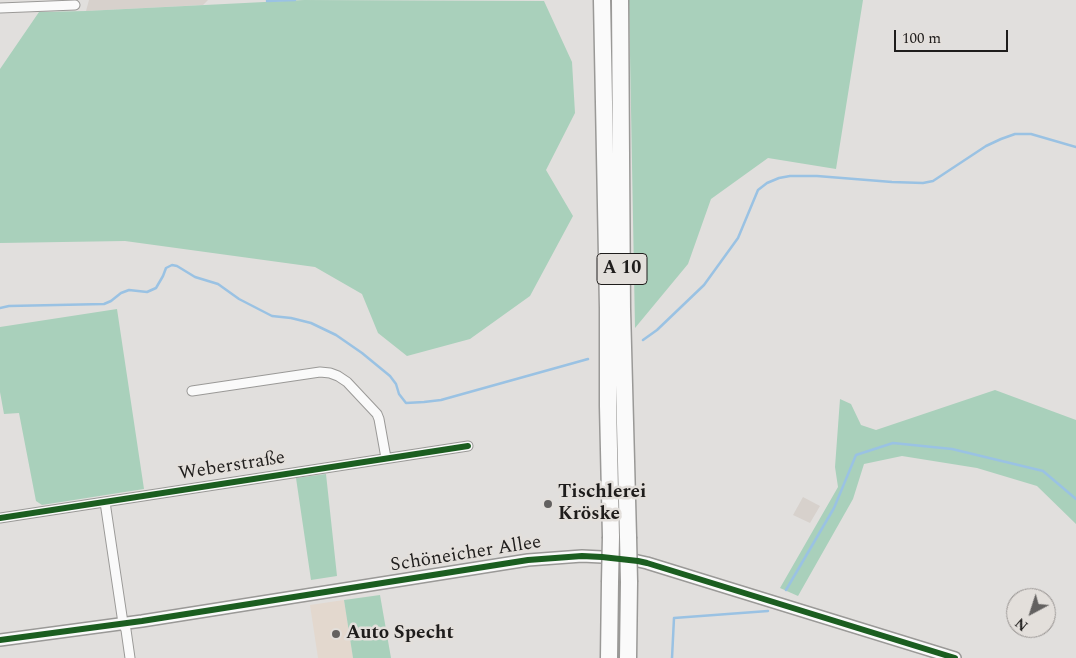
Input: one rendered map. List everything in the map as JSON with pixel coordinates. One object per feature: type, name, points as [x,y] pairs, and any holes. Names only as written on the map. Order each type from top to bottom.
[{"type":"highway","name":"A 10","points":[[602,0],[611,537],[609,658]]},
{"type":"highway","name":"A 10","points":[[620,0],[622,309],[629,582],[628,658]]},
{"type":"street","points":[[0,8],[75,4]]},
{"type":"street","points":[[192,391],[320,372],[330,373],[347,382],[377,414],[386,458]]},
{"type":"street","name":"Weberstraße","points":[[0,518],[468,446]]},
{"type":"street","points":[[104,502],[130,658]]},
{"type":"street","name":"Schöneicher Allee","points":[[0,640],[123,623],[528,560],[582,556],[647,563],[955,658]]},
{"type":"shaded area","points":[[89,0],[208,0],[203,5],[86,11]]},
{"type":"shaded area","points":[[803,497],[820,506],[810,523],[793,515]]},
{"type":"shaded area","points":[[344,600],[353,658],[318,658],[310,605]]},
{"type":"green space","points":[[304,0],[544,1],[572,62],[575,113],[546,170],[573,216],[530,296],[470,339],[407,356],[378,333],[362,294],[315,267],[125,241],[0,243],[0,69],[39,12]]},
{"type":"green space","points":[[629,0],[863,0],[836,169],[768,158],[711,199],[688,264],[635,328]]},
{"type":"green space","points":[[117,309],[144,489],[42,505],[36,501],[19,413],[4,414],[0,392],[0,327]]},
{"type":"green space","points":[[995,390],[1076,420],[1076,524],[1037,486],[977,468],[902,456],[864,464],[853,499],[798,596],[780,588],[838,487],[835,467],[840,399],[851,404],[861,425],[876,430]]},
{"type":"green space","points":[[326,474],[337,576],[311,580],[296,478]]},
{"type":"green space","points":[[380,595],[391,658],[353,658],[344,600]]},
{"type":"waterway","points":[[267,1],[295,0]]},
{"type":"waterway","points":[[643,340],[657,330],[704,285],[738,238],[758,190],[767,183],[790,176],[923,183],[933,181],[986,146],[1015,134],[1031,134],[1076,147]]},
{"type":"waterway","points":[[0,308],[9,306],[104,304],[129,290],[147,292],[156,288],[166,268],[172,265],[177,266],[195,277],[218,284],[239,299],[272,316],[311,323],[336,335],[390,376],[406,403],[441,400],[588,359]]},
{"type":"waterway","points":[[786,590],[834,508],[856,455],[893,443],[952,449],[1043,471],[1076,499]]},
{"type":"waterway","points":[[672,658],[674,618],[768,611]]},
{"type":"cycle path","points":[[0,518],[468,446]]},
{"type":"cycle path","points":[[0,640],[142,621],[528,560],[582,556],[647,563],[955,658]]},
{"type":"place","name":"Tischlerei Kröske","points":[[548,504]]},
{"type":"place","name":"Auto Specht","points":[[336,634]]}]
